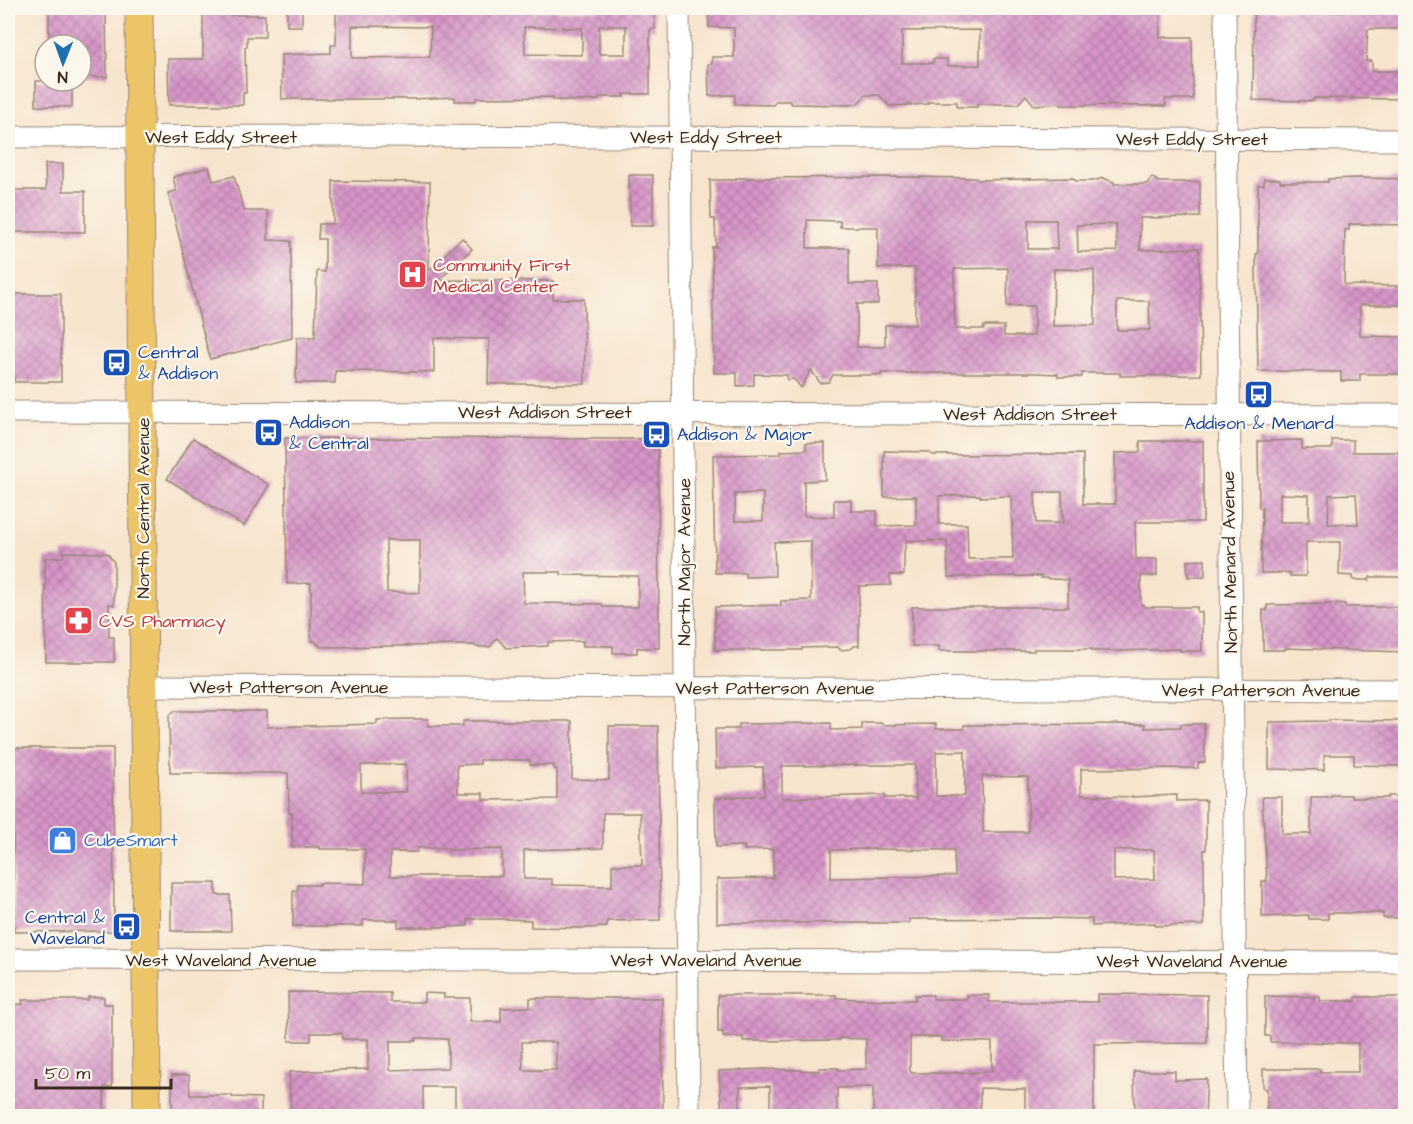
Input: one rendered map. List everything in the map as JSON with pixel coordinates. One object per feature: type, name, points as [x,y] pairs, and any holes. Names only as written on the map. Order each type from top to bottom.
[{"type":"main road","name":"North Central Avenue","points":[[139,8],[147,1116]]},
{"type":"street","name":"North Major Avenue","points":[[679,8],[689,1116]]},
{"type":"street","name":"North Menard Avenue","points":[[1225,8],[1237,1116]]},
{"type":"street","name":"West Eddy Street","points":[[8,137],[1406,140]]},
{"type":"street","name":"West Addison Street","points":[[8,412],[1406,414]]},
{"type":"street","name":"West Patterson Avenue","points":[[144,686],[1406,690]]},
{"type":"street","name":"West Waveland Avenue","points":[[8,959],[1406,962]]},
{"type":"building","points":[[49,8],[106,8],[107,77],[93,77],[93,33],[49,33]]},
{"type":"building","points":[[708,8],[729,10],[1160,12],[1160,37],[1192,37],[1193,99],[1165,99],[1166,106],[1061,105],[1061,103],[1034,105],[1026,95],[1018,104],[977,104],[977,107],[957,107],[957,102],[889,106],[879,95],[866,95],[857,104],[848,105],[792,104],[789,101],[776,101],[773,105],[735,104],[735,95],[709,96],[708,64],[712,64],[712,57],[734,57],[734,28],[709,27]],"holes":[[[980,30],[980,65],[948,66],[947,59],[933,59],[933,63],[902,63],[902,31]]]},
{"type":"building","points":[[287,9],[302,9],[302,26],[287,26]]},
{"type":"building","points":[[336,9],[427,11],[654,9],[655,29],[650,30],[650,94],[624,94],[624,97],[599,97],[599,100],[553,100],[553,97],[476,98],[476,101],[455,101],[455,97],[282,99],[281,55],[331,53],[331,45],[336,45]],"holes":[[[352,26],[431,27],[430,57],[352,58]],[[599,26],[626,26],[626,54],[599,54]],[[524,27],[582,28],[582,55],[525,54]]]},
{"type":"building","points":[[1254,9],[1317,10],[1317,12],[1406,10],[1406,29],[1368,29],[1366,61],[1372,61],[1372,71],[1406,71],[1406,99],[1253,100]]},
{"type":"building","points":[[203,15],[265,15],[265,37],[247,37],[247,47],[245,47],[246,93],[243,93],[243,105],[169,105],[168,59],[203,59]]},
{"type":"building","points":[[36,93],[72,93],[72,107],[36,106]]},
{"type":"building","points":[[45,164],[63,164],[63,191],[85,191],[85,232],[10,232],[10,190],[46,190]]},
{"type":"building","points":[[209,167],[213,181],[234,176],[244,211],[268,211],[268,240],[291,241],[292,338],[210,359],[168,193],[176,191],[173,177]]},
{"type":"building","points":[[629,175],[653,175],[653,226],[630,226]]},
{"type":"building","points":[[1152,177],[1159,182],[1200,182],[1200,217],[1140,218],[1140,250],[1199,248],[1201,375],[1120,376],[1120,373],[1082,373],[1082,377],[1058,377],[1058,374],[1035,373],[881,373],[881,375],[833,375],[829,382],[820,383],[811,370],[801,388],[794,379],[787,380],[787,375],[754,374],[754,385],[737,386],[737,373],[714,373],[712,247],[716,247],[715,219],[711,219],[710,180],[975,178],[978,180],[1073,178],[1076,181],[1093,181],[1103,178],[1114,184],[1147,184]],"holes":[[[807,220],[840,221],[840,227],[878,227],[878,268],[915,268],[915,325],[885,325],[885,347],[857,347],[857,304],[878,304],[878,284],[849,284],[849,248],[807,248]],[[1028,220],[1056,220],[1057,249],[1028,249]],[[1116,224],[1117,251],[1078,252],[1077,225]],[[1008,268],[1007,306],[1034,306],[1034,336],[1004,336],[1004,326],[955,329],[954,269]],[[1054,269],[1094,270],[1095,325],[1053,326]],[[1117,301],[1149,301],[1150,330],[1117,330]]]},
{"type":"building","points":[[1264,179],[1280,179],[1280,182],[1328,182],[1328,179],[1406,179],[1406,225],[1349,224],[1349,230],[1345,230],[1344,285],[1406,286],[1406,305],[1360,305],[1360,336],[1406,337],[1406,374],[1360,374],[1360,381],[1341,381],[1341,372],[1258,371],[1256,254],[1258,254],[1258,185],[1264,185]]},
{"type":"building","points":[[333,181],[430,182],[429,270],[462,238],[472,249],[439,280],[553,281],[553,299],[584,299],[585,384],[488,384],[489,339],[434,338],[434,372],[335,371],[335,383],[296,383],[297,337],[315,337],[317,271],[325,272],[325,239],[318,239],[319,224],[333,224]]},
{"type":"building","points":[[10,294],[61,294],[61,382],[14,382],[14,366],[10,366]]},
{"type":"building","points":[[193,438],[269,485],[244,526],[167,479]]},
{"type":"building","points":[[285,438],[658,439],[659,648],[637,648],[637,653],[613,653],[613,646],[583,646],[583,641],[548,642],[548,646],[506,648],[497,638],[490,647],[474,645],[321,647],[315,641],[311,641],[311,583],[287,584]],"holes":[[[386,540],[420,540],[420,593],[387,592]],[[523,572],[638,576],[638,607],[524,603]]]},
{"type":"building","points":[[1302,440],[1302,449],[1332,449],[1332,440],[1353,440],[1353,452],[1406,452],[1406,542],[1403,542],[1403,577],[1370,577],[1369,580],[1353,580],[1353,576],[1339,575],[1340,542],[1306,542],[1306,576],[1290,576],[1290,573],[1261,573],[1262,508],[1259,508],[1258,441]],"holes":[[[1280,494],[1309,495],[1309,522],[1280,522]],[[1356,494],[1358,524],[1328,524],[1329,495]]]},
{"type":"building","points":[[1140,441],[1203,441],[1203,522],[1135,522],[1136,559],[1157,559],[1157,576],[1141,576],[1141,605],[1144,607],[1197,607],[1197,612],[1202,612],[1202,651],[1034,649],[1034,651],[939,651],[939,646],[912,646],[912,607],[1068,607],[1068,580],[1041,578],[1041,576],[948,577],[947,541],[906,541],[904,575],[890,575],[891,585],[859,586],[859,646],[840,650],[838,647],[802,648],[802,650],[715,650],[715,607],[781,605],[781,601],[811,600],[811,541],[774,542],[775,576],[745,577],[745,573],[715,573],[713,455],[781,454],[781,451],[806,450],[806,443],[825,443],[825,480],[804,481],[804,516],[834,517],[834,500],[851,500],[851,511],[877,511],[877,526],[916,525],[916,496],[884,497],[884,451],[929,452],[932,455],[1083,454],[1083,504],[1115,504],[1115,453],[1140,452]],"holes":[[[1035,492],[1062,492],[1063,523],[1036,523]],[[763,493],[763,521],[735,521],[735,494]],[[939,496],[1011,496],[1013,559],[968,559],[967,524],[939,524]]]},
{"type":"building","name":"CVS Pharmacy","points":[[63,552],[107,553],[114,562],[114,605],[109,604],[109,637],[114,637],[114,662],[46,662],[45,558],[63,557]]},
{"type":"building","points":[[1205,560],[1205,577],[1188,577],[1187,561]]},
{"type":"building","points":[[1345,604],[1345,607],[1398,607],[1398,613],[1403,614],[1403,652],[1285,648],[1285,650],[1263,650],[1263,610],[1267,611],[1267,605]]},
{"type":"building","points":[[174,711],[267,711],[267,727],[377,724],[377,720],[405,719],[428,719],[428,726],[463,726],[463,721],[572,721],[572,779],[609,780],[609,726],[658,726],[660,920],[607,921],[607,927],[586,928],[531,927],[531,920],[503,919],[468,919],[468,926],[445,927],[398,927],[398,920],[363,920],[363,926],[293,926],[293,891],[297,891],[298,885],[365,884],[365,849],[292,847],[292,813],[289,813],[288,773],[170,773],[169,716]],"holes":[[[480,760],[530,760],[530,765],[554,765],[554,769],[557,769],[557,799],[483,800],[483,793],[458,793],[457,765],[480,764]],[[406,764],[406,792],[361,792],[361,765]],[[603,813],[640,813],[642,865],[612,865],[612,886],[552,885],[552,879],[524,879],[524,850],[603,848]],[[417,848],[502,849],[502,876],[390,876],[390,852],[417,852]]]},
{"type":"building","points":[[1403,721],[1403,766],[1354,765],[1354,755],[1324,755],[1324,770],[1269,769],[1269,722]]},
{"type":"building","points":[[831,723],[831,730],[862,729],[862,723],[936,724],[936,729],[964,729],[964,725],[1145,724],[1145,728],[1204,724],[1205,762],[1198,763],[1198,768],[1081,769],[1081,795],[1130,797],[1177,795],[1177,801],[1206,800],[1204,925],[1155,926],[1155,923],[1092,926],[1092,919],[1042,918],[909,919],[909,923],[717,923],[717,879],[773,878],[773,849],[744,850],[744,846],[716,847],[715,798],[764,795],[763,767],[716,768],[715,729],[739,729],[739,724]],"holes":[[[965,751],[965,796],[936,796],[936,752]],[[915,765],[916,798],[885,798],[885,795],[782,798],[782,766]],[[982,776],[1028,777],[1028,832],[983,832]],[[831,850],[954,850],[955,876],[831,878]],[[1114,850],[1154,850],[1155,879],[1114,880]]]},
{"type":"building","name":"CubeSmart","points":[[12,748],[113,748],[114,931],[14,932]]},
{"type":"building","points":[[1331,795],[1351,795],[1351,798],[1404,796],[1403,918],[1383,918],[1383,913],[1328,913],[1328,919],[1309,919],[1309,915],[1262,917],[1262,881],[1267,881],[1262,797],[1282,797],[1282,834],[1311,834],[1311,797],[1331,797]]},
{"type":"building","points":[[171,883],[216,883],[216,895],[230,895],[231,931],[171,931]]},
{"type":"building","points":[[288,992],[390,993],[390,1002],[424,1002],[424,993],[444,994],[444,998],[470,998],[470,1022],[501,1022],[501,1008],[530,1007],[530,998],[662,998],[663,1116],[455,1116],[455,1087],[423,1087],[423,1116],[291,1116],[289,1072],[368,1069],[368,1039],[343,1039],[342,1033],[311,1033],[311,1041],[289,1041]],"holes":[[[416,1038],[448,1039],[448,1068],[390,1070],[390,1041],[416,1041]],[[522,1042],[556,1042],[556,1070],[523,1070]]]},
{"type":"building","points":[[1097,994],[1207,995],[1207,1043],[1094,1044],[1094,1116],[1025,1116],[1025,1089],[980,1088],[980,1116],[873,1116],[873,1087],[837,1088],[837,1116],[770,1116],[770,1086],[740,1087],[740,1116],[722,1116],[719,1071],[866,1069],[866,1039],[743,1041],[743,1037],[723,1037],[723,1032],[718,1032],[718,995],[836,995],[836,998],[915,1000],[915,995],[933,995],[933,999],[967,999],[967,995],[989,995],[989,1002],[1097,1002]],"holes":[[[910,1037],[941,1037],[941,1041],[992,1042],[992,1071],[912,1073],[910,1071]]]},
{"type":"building","points":[[1265,996],[1320,997],[1320,1001],[1356,1001],[1356,997],[1406,997],[1406,1086],[1402,1086],[1402,1116],[1267,1116],[1267,1089],[1263,1088],[1263,1069],[1358,1072],[1358,1043],[1270,1042],[1270,1036],[1265,1036]]},
{"type":"building","points":[[88,997],[104,997],[104,1004],[112,1004],[112,1087],[104,1087],[104,1116],[8,1116],[8,1005],[23,1004],[22,1000],[88,1000]]},
{"type":"building","points":[[1134,1071],[1175,1071],[1175,1080],[1207,1079],[1205,1116],[1135,1116]]},
{"type":"building","points":[[172,1075],[189,1075],[190,1095],[261,1098],[261,1116],[172,1116]]},
{"type":"place","name":"Community First Medical Center","points":[[412,275]]},
{"type":"place","name":"Central & Addison","points":[[117,362]]},
{"type":"place","name":"Addison & Menard","points":[[1259,394]]},
{"type":"place","name":"Addison & Central","points":[[268,432]]},
{"type":"place","name":"Addison & Major","points":[[656,434]]},
{"type":"place","name":"CVS Pharmacy","points":[[78,621]]},
{"type":"place","name":"CubeSmart","points":[[63,840]]},
{"type":"place","name":"Central & Waveland","points":[[126,927]]}]
